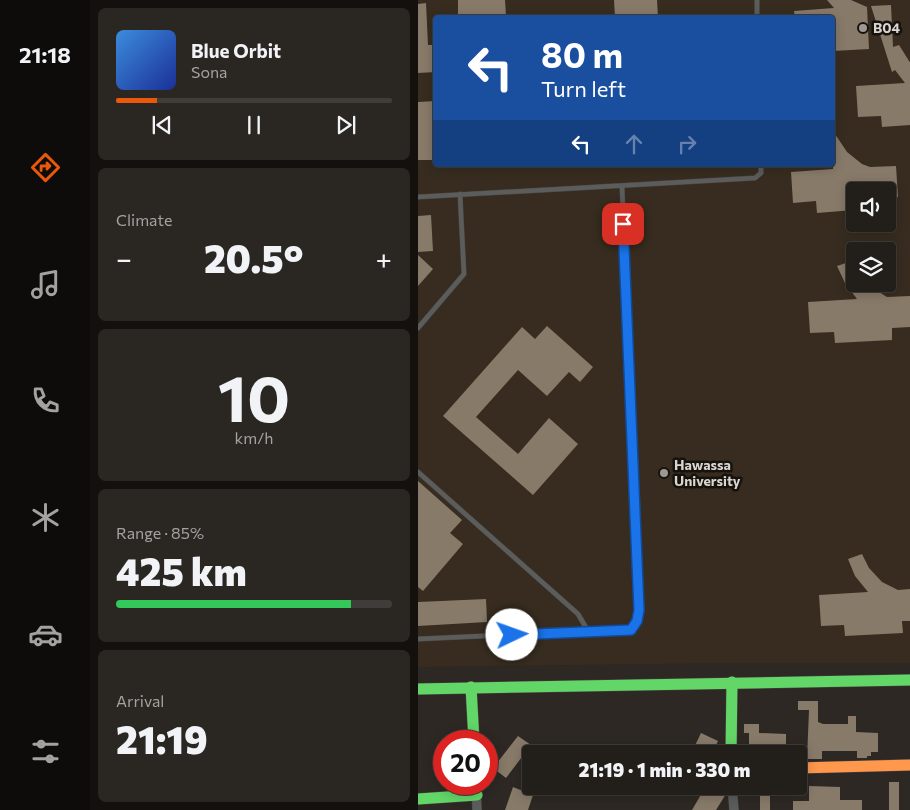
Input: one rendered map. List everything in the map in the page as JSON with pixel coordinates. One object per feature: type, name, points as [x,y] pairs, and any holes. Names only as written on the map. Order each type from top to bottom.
[{"type":"street","points":[[418,688],[910,680]]},
{"type":"street","points":[[731,745],[732,682]]},
{"type":"street","points":[[471,687],[473,730]]},
{"type":"street","points":[[807,768],[910,765]]},
{"type":"street","points":[[418,798],[440,795]]},
{"type":"street","points":[[476,795],[477,810]]},
{"type":"street","points":[[733,795],[734,810]]},
{"type":"lane","points":[[757,0],[757,15]]},
{"type":"lane","points":[[418,197],[755,178],[762,173],[761,167]]},
{"type":"lane","points":[[418,640],[631,630],[637,621],[639,610],[622,186]]},
{"type":"lane","points":[[418,328],[464,274],[460,194]]},
{"type":"lane","points":[[418,472],[578,614],[588,631]]},
{"type":"shaded area","name":"Hawassa University","points":[[418,0],[910,0],[910,663],[418,667]]},
{"type":"building","points":[[458,0],[505,0],[506,15],[458,15]]},
{"type":"building","points":[[614,0],[657,0],[658,15],[615,15]]},
{"type":"building","name":"B04","points":[[827,0],[851,0],[867,7],[869,49],[835,51],[835,15],[795,15],[794,11],[834,8]]},
{"type":"building","points":[[426,3],[428,45],[433,45],[433,72],[418,73],[418,4]]},
{"type":"building","points":[[891,5],[893,47],[899,45],[911,64],[911,125],[882,127],[881,116],[858,117],[856,86],[905,83],[895,70],[892,72],[871,6]]},
{"type":"building","points":[[433,101],[433,160],[418,160],[418,102]]},
{"type":"building","points":[[835,134],[847,152],[862,164],[870,167],[896,166],[898,197],[896,197],[896,182],[846,182],[846,211],[817,213],[816,201],[793,203],[791,172],[833,169],[835,167]]},
{"type":"building","points":[[431,215],[433,251],[418,252],[418,216]]},
{"type":"building","points":[[418,255],[433,269],[418,286]]},
{"type":"building","points":[[846,263],[846,284],[845,283],[837,266]]},
{"type":"building","points":[[852,292],[879,292],[887,297],[911,296],[911,327],[892,328],[892,340],[835,343],[834,332],[810,333],[808,302],[857,299]]},
{"type":"building","points":[[547,326],[593,367],[580,382],[569,372],[547,396],[518,370],[476,417],[518,454],[549,418],[578,444],[533,495],[443,416],[522,327],[535,339]]},
{"type":"building","points":[[418,481],[462,520],[450,533],[463,544],[423,591],[418,587]]},
{"type":"building","points":[[862,554],[869,568],[882,582],[898,590],[911,589],[911,621],[902,621],[903,633],[845,636],[844,625],[821,626],[819,595],[868,592],[855,576],[848,559]]},
{"type":"building","points":[[486,599],[487,622],[418,626],[418,602]]},
{"type":"building","points":[[798,701],[818,701],[818,722],[823,724],[848,724],[848,716],[856,716],[856,732],[878,733],[878,752],[871,752],[871,756],[867,756],[867,758],[857,758],[857,751],[822,751],[822,759],[807,759],[809,710],[798,710]]},
{"type":"building","points":[[744,724],[759,724],[759,733],[786,734],[786,745],[749,745],[749,733],[744,733]]},
{"type":"building","points":[[701,733],[718,741],[716,745],[695,745]]},
{"type":"building","points":[[518,736],[531,745],[522,745],[522,757],[506,778],[498,772],[498,762]]},
{"type":"building","points":[[889,782],[899,782],[899,810],[889,810]]},
{"type":"building","points":[[809,786],[840,787],[840,800],[862,800],[862,810],[793,810],[793,801],[809,801]]},
{"type":"building","points":[[513,787],[522,791],[522,795],[533,795],[528,810],[505,810]]},
{"type":"building","points":[[701,795],[725,795],[716,810],[692,810]]},
{"type":"building","points":[[760,795],[770,795],[770,810],[760,810]]},
{"type":"traffic: fast","points":[[418,689],[911,680]]},
{"type":"traffic: fast","points":[[731,745],[732,682]]},
{"type":"traffic: fast","points":[[471,687],[473,730]]},
{"type":"traffic: fast","points":[[418,799],[477,795]]},
{"type":"traffic: slow","points":[[807,768],[911,765]]},
{"type":"place","name":"B04","points":[[863,28]]},
{"type":"place","name":"Hawassa University","points":[[664,473]]},
{"type":"route","points":[[512,635],[631,630],[637,621],[639,610],[623,224]]}]
